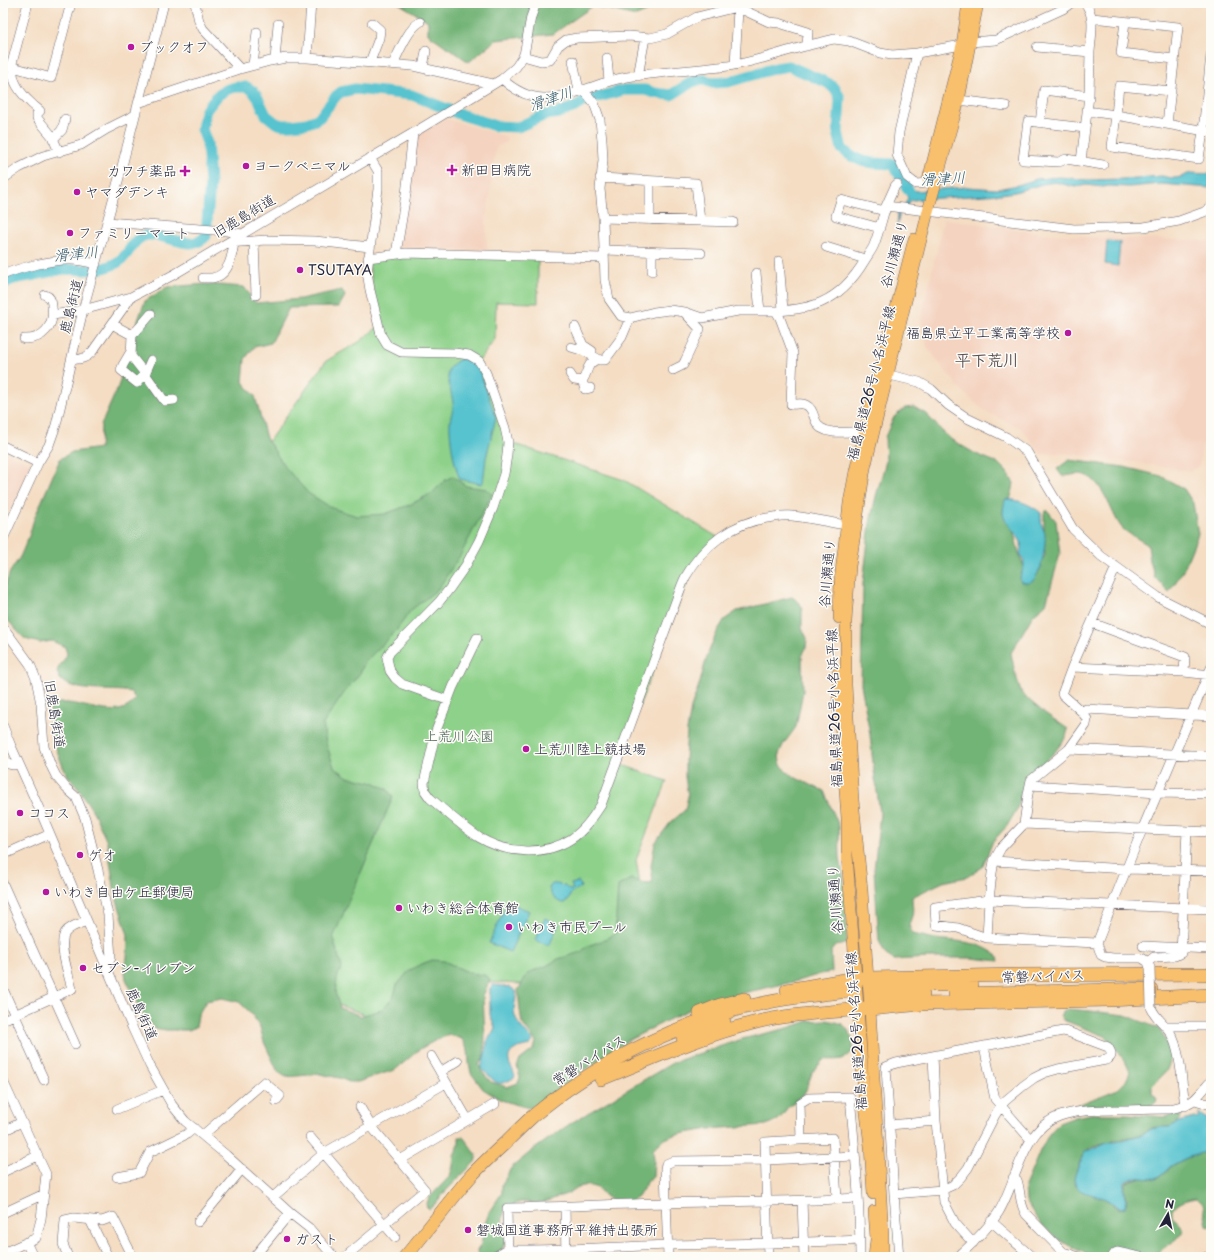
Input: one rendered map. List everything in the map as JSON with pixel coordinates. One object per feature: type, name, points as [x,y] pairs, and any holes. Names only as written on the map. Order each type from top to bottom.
[{"type":"highway","points":[[863,994],[1047,974],[1211,974]]},
{"type":"highway","name":"常磐バイパス","points":[[416,1257],[469,1192],[496,1163],[534,1126],[566,1101],[638,1057],[722,1022],[760,1012],[919,985],[1026,985],[1211,979]]},
{"type":"highway","name":"常磐バイパス","points":[[405,1257],[470,1177],[533,1116],[595,1072],[636,1049],[671,1025],[720,1006],[754,996],[1211,988]]},
{"type":"highway","points":[[863,994],[922,1004],[1109,1000],[1211,995]]},
{"type":"main road","points":[[929,186],[966,44],[968,3]]},
{"type":"main road","name":"福島県道26号小名浜平線","points":[[851,526],[865,468],[884,374],[925,208],[929,186],[959,100],[966,44],[978,3]]},
{"type":"main road","name":"谷川瀬通り","points":[[874,1257],[876,1239],[874,1206],[870,1146],[864,1096],[863,994],[847,855],[847,818],[838,693],[838,634],[840,581],[851,526],[855,471],[864,433],[884,374]]},
{"type":"main road","name":"福島県道26号小名浜平線","points":[[863,994],[883,1235],[883,1257]]},
{"type":"street","points":[[28,3],[9,68],[18,87],[30,102],[39,109],[40,111],[36,114],[37,118],[53,139],[59,152]]},
{"type":"street","points":[[9,68],[52,78],[71,3]]},
{"type":"street","name":"鹿島街道","points":[[3,538],[38,464],[49,445],[56,425],[84,310],[164,3]]},
{"type":"street","points":[[196,3],[199,21],[203,30],[218,44],[240,69]]},
{"type":"street","points":[[307,58],[310,3]]},
{"type":"street","points":[[138,103],[240,69],[286,58],[393,64],[423,68],[493,84],[502,79],[516,67],[523,56],[531,17],[536,3]]},
{"type":"street","points":[[502,79],[519,92],[531,96],[543,98],[559,97],[583,91],[609,81],[638,76],[735,65],[834,39],[849,41],[880,53],[892,55],[917,53],[996,40],[1063,9],[1071,3]]},
{"type":"street","points":[[1081,161],[1089,96],[1092,18],[1091,12],[1085,3]]},
{"type":"street","points":[[523,56],[546,62],[550,60],[561,43],[566,40],[577,38],[629,36],[650,38],[667,34],[697,17],[736,5],[756,17],[769,22],[779,23],[808,32],[808,46]]},
{"type":"street","points":[[735,65],[738,10],[736,5]]},
{"type":"street","points":[[1092,18],[1178,27],[1167,124]]},
{"type":"street","points":[[393,64],[408,37],[420,22]]},
{"type":"street","points":[[1125,22],[1122,53],[1174,59]]},
{"type":"street","points":[[370,62],[379,38],[380,30],[372,23]]},
{"type":"street","points":[[275,60],[278,24]]},
{"type":"street","points":[[253,66],[257,32]]},
{"type":"street","points":[[638,76],[645,38]]},
{"type":"street","points":[[1037,48],[1090,52]]},
{"type":"street","points":[[423,68],[426,51]]},
{"type":"street","points":[[917,53],[896,155],[908,177],[916,184],[929,186]]},
{"type":"street","points":[[1171,91],[1119,86],[1112,147],[1199,159],[1207,132],[1211,55]]},
{"type":"street","points":[[607,58],[609,81]]},
{"type":"street","points":[[573,61],[583,91],[594,103],[600,120],[603,160],[600,189],[603,218],[605,280],[609,299],[621,316],[630,318],[670,310],[684,312],[702,318],[738,311],[779,311],[804,308],[827,300],[849,283],[858,272],[874,246],[886,208],[897,184]]},
{"type":"street","name":"旧鹿島街道","points":[[72,359],[80,360],[87,356],[96,347],[131,297],[230,243],[241,234],[413,134],[493,84]]},
{"type":"street","points":[[1040,123],[1044,90],[1089,96]]},
{"type":"street","points":[[959,100],[1006,106]]},
{"type":"street","points":[[1087,111],[1207,132]]},
{"type":"street","points":[[3,178],[43,156],[81,145],[106,129],[135,115]]},
{"type":"street","points":[[53,139],[62,130],[65,119]]},
{"type":"street","points":[[1085,128],[1028,121],[1023,160],[1059,162],[1066,159],[1103,165]]},
{"type":"street","points":[[396,254],[406,194],[413,134]]},
{"type":"street","points":[[370,158],[378,171],[378,189],[367,272],[381,334],[387,345],[401,352],[454,353],[469,355],[479,361],[486,373],[505,428],[508,442],[504,474],[493,508],[479,541],[466,565],[450,588],[424,618],[390,652],[387,658],[390,671],[402,684],[447,700]]},
{"type":"street","points":[[600,178],[696,183],[700,221]]},
{"type":"street","points":[[650,181],[650,220]]},
{"type":"street","points":[[880,228],[836,216],[841,200],[886,208],[925,208],[1074,229],[1144,227],[1179,221],[1204,212],[1211,207]]},
{"type":"street","points":[[603,218],[733,222]]},
{"type":"street","points":[[107,222],[227,231],[241,234]]},
{"type":"street","points":[[203,278],[213,278],[226,270],[230,262],[230,243],[254,240],[315,241],[370,247]]},
{"type":"street","points":[[254,240],[256,295]]},
{"type":"street","points":[[826,247],[865,259]]},
{"type":"street","points":[[652,252],[652,271]]},
{"type":"street","points":[[368,258],[414,253],[701,253]]},
{"type":"street","points":[[3,275],[12,270],[70,259],[95,268]]},
{"type":"street","points":[[779,261],[780,318],[793,353],[791,404],[802,404],[810,408],[817,425],[834,433],[864,433]]},
{"type":"street","points":[[756,273],[760,310]]},
{"type":"street","points":[[24,339],[40,336],[49,328],[53,315],[52,302],[50,298],[44,295]]},
{"type":"street","points":[[53,315],[84,310],[131,297]]},
{"type":"street","points":[[673,370],[683,365],[700,329],[684,312]]},
{"type":"street","points":[[151,314],[132,335],[130,353],[123,365],[122,370],[137,383],[145,374],[151,360]]},
{"type":"street","points":[[590,388],[585,389],[582,381],[589,365],[592,362],[601,359],[622,337],[630,318]]},
{"type":"street","points":[[112,324],[132,335]]},
{"type":"street","points":[[575,327],[583,345],[601,359]]},
{"type":"street","points":[[571,347],[601,359]]},
{"type":"street","points":[[130,353],[133,360],[164,401],[174,400]]},
{"type":"street","points":[[570,374],[574,380],[582,381]]},
{"type":"street","points":[[884,374],[919,382],[931,389],[948,405],[967,418],[1006,437],[1027,452],[1073,529],[1101,556],[1116,568],[1158,596],[1211,624]]},
{"type":"street","points":[[3,446],[38,464]]},
{"type":"street","points":[[477,638],[447,700],[436,731],[426,772],[425,791],[430,798],[480,838],[493,844],[522,851],[552,847],[565,842],[579,833],[601,805],[680,591],[695,562],[706,549],[730,530],[741,524],[755,520],[790,516],[851,526]]},
{"type":"street","points":[[987,938],[989,900],[994,861],[1001,848],[1024,824],[1031,780],[1069,749],[1086,725],[1087,719],[1082,712],[1062,694],[1072,667],[1116,568]]},
{"type":"street","points":[[1092,623],[1185,657],[1184,672]]},
{"type":"street","name":"旧鹿島街道","points":[[3,627],[30,664],[36,679],[41,704],[44,747],[51,766],[56,776],[76,797],[86,818],[108,915],[111,958],[106,967]]},
{"type":"street","points":[[1072,667],[1210,673],[1126,868],[1097,943],[1101,955],[1105,957],[1142,958],[1149,965]]},
{"type":"street","points":[[1082,712],[1086,709],[1211,716]]},
{"type":"street","name":"鹿島街道","points":[[3,726],[150,1066],[172,1105],[185,1121],[309,1228],[334,1257]]},
{"type":"street","points":[[1069,749],[1211,756]]},
{"type":"street","points":[[3,759],[8,764],[19,764]]},
{"type":"street","points":[[1030,785],[1211,794]]},
{"type":"street","points":[[1024,824],[1211,832]]},
{"type":"street","points":[[1185,1106],[1178,1052],[1170,1032],[1153,1013],[1151,1007],[1149,965],[1154,957],[1175,956],[1181,953],[1187,831]]},
{"type":"street","points":[[3,856],[50,834]]},
{"type":"street","points":[[994,861],[1211,871]]},
{"type":"street","points":[[3,884],[75,1044]]},
{"type":"street","points":[[1097,943],[987,938],[958,928],[936,925],[936,908],[989,900],[1211,909]]},
{"type":"street","points":[[3,1020],[72,989],[65,960],[63,944],[65,934],[71,927],[87,921]]},
{"type":"street","points":[[1143,946],[1211,949]]},
{"type":"street","points":[[3,989],[44,1080]]},
{"type":"street","points":[[1165,1026],[1211,1026]]},
{"type":"street","points":[[894,1194],[942,1190],[953,1185],[968,1168],[1000,1107],[1022,1086],[1044,1073],[1106,1060],[1110,1058],[1111,1051],[1108,1047],[1063,1031],[896,1063],[886,1067],[889,1125],[894,1194],[899,1257]]},
{"type":"street","points":[[984,1047],[995,1099],[1000,1107],[1031,1140]]},
{"type":"street","points":[[431,1056],[468,1120]]},
{"type":"street","points":[[933,1056],[936,1121],[944,1202],[955,1223],[973,1243]]},
{"type":"street","points":[[440,1072],[458,1061]]},
{"type":"street","points":[[3,1081],[46,1174],[41,1219],[36,1238],[3,1253]]},
{"type":"street","points":[[960,1257],[961,1254],[973,1243],[998,1213],[1031,1140],[1048,1122],[1059,1116],[1076,1112],[1095,1110],[1170,1109],[1185,1106],[1195,1100],[1211,1081]]},
{"type":"street","points":[[203,1135],[264,1082],[280,1096],[276,1101]]},
{"type":"street","points":[[273,1197],[324,1153],[446,1083]]},
{"type":"street","points":[[117,1109],[163,1090]]},
{"type":"street","points":[[801,1140],[800,1103],[808,1098],[850,1097],[858,1198],[860,1257]]},
{"type":"street","points":[[1195,1100],[1211,1105]]},
{"type":"street","points":[[400,1160],[495,1104]]},
{"type":"street","points":[[345,1257],[425,1190],[371,1126],[360,1107]]},
{"type":"street","points":[[889,1125],[936,1121]]},
{"type":"street","points":[[3,1131],[22,1122]]},
{"type":"street","points":[[117,1177],[139,1173],[150,1152],[187,1134],[194,1128]]},
{"type":"street","points":[[310,1137],[395,1237]]},
{"type":"street","points":[[768,1257],[765,1142],[833,1138],[837,1199]]},
{"type":"street","points":[[3,1172],[37,1156]]},
{"type":"street","points":[[668,1257],[665,1169],[666,1164],[669,1162],[855,1156]]},
{"type":"street","points":[[198,1222],[242,1169]]},
{"type":"street","points":[[1013,1178],[1017,1180],[1020,1203],[1026,1214],[1063,1252],[1079,1257]]},
{"type":"street","points":[[3,1213],[44,1194]]},
{"type":"street","points":[[508,1253],[507,1208],[666,1203],[767,1202],[858,1198]]},
{"type":"street","points":[[802,1200],[804,1257]]},
{"type":"street","points":[[565,1207],[566,1253]]},
{"type":"street","points":[[254,1257],[290,1213]]},
{"type":"street","points":[[68,1257],[63,1244],[65,1220],[74,1218],[102,1221],[113,1217],[133,1257]]},
{"type":"street","points":[[90,1220],[108,1257]]},
{"type":"street","points":[[991,1222],[1032,1257]]},
{"type":"street","points":[[494,1257],[504,1250],[508,1253],[566,1253],[667,1245],[768,1244],[860,1240]]},
{"type":"street","points":[[26,1242],[33,1257]]},
{"type":"street","points":[[1112,1257],[1117,1252],[1140,1257]]},
{"type":"street","points":[[1206,1257],[1211,1257]]},
{"type":"shaded area","name":"新田目病院","points":[[446,119],[507,137],[506,142],[496,147],[486,222],[487,251],[399,247],[414,136]]},
{"type":"shaded area","name":"福島県立平工業高等学校","points":[[944,219],[1050,234],[1089,237],[1211,241],[1211,427],[1202,446],[1199,466],[1190,471],[1093,456],[1055,453],[1041,454],[1022,429],[986,412],[961,390],[927,347],[921,319]]},
{"type":"shaded area","points":[[3,452],[32,464],[3,524]]},
{"type":"green space","points":[[398,3],[669,3],[636,16],[593,6],[553,34],[496,40],[469,62],[428,34],[428,21]]},
{"type":"green space","name":"上荒川公園","points":[[396,254],[538,256],[538,303],[496,302],[495,339],[479,361],[508,442],[624,480],[719,538],[695,562],[617,763],[667,781],[636,860],[648,929],[541,985],[479,982],[388,1023],[322,999],[223,699],[352,527],[304,512],[263,449],[326,361],[359,342],[379,326],[368,258]]},
{"type":"green space","points":[[206,284],[244,287],[256,303],[300,299],[342,290],[345,296],[339,307],[289,308],[271,343],[254,347],[245,359],[243,382],[255,396],[266,438],[285,467],[308,493],[332,508],[357,516],[385,514],[409,505],[432,493],[444,481],[453,476],[466,486],[487,489],[492,494],[461,554],[438,589],[411,610],[396,631],[365,662],[360,673],[344,693],[323,724],[326,743],[334,767],[348,777],[375,783],[387,789],[393,797],[333,938],[342,968],[338,975],[335,992],[340,1008],[361,1016],[381,1010],[393,998],[397,985],[408,972],[417,966],[432,960],[444,961],[470,973],[484,975],[490,979],[483,996],[485,1036],[484,1057],[479,1065],[482,1072],[491,1082],[507,1087],[518,1083],[520,1078],[517,1066],[520,1060],[534,1049],[536,1042],[522,1023],[520,1010],[518,990],[528,973],[546,966],[558,959],[581,952],[587,946],[607,939],[615,933],[618,886],[631,879],[645,883],[653,882],[651,866],[655,843],[670,823],[685,810],[688,796],[685,777],[685,759],[687,731],[691,708],[707,656],[716,634],[724,620],[737,611],[792,597],[800,603],[802,609],[802,628],[807,638],[806,648],[802,656],[803,691],[796,727],[783,745],[779,754],[780,763],[787,772],[798,779],[824,791],[839,826],[840,858],[845,887],[847,943],[835,946],[831,951],[832,972],[743,993],[691,1009],[627,1041],[530,1108],[501,1100],[483,1089],[471,1073],[468,1050],[462,1039],[450,1035],[438,1039],[420,1049],[395,1070],[358,1082],[349,1082],[340,1078],[320,1074],[286,1077],[278,1072],[264,1042],[260,1027],[252,1014],[239,1002],[222,998],[206,1001],[198,1015],[196,1027],[189,1030],[166,1030],[154,1028],[146,1020],[126,979],[124,965],[127,958],[128,935],[115,894],[107,842],[94,813],[63,767],[55,745],[50,723],[50,706],[59,703],[68,703],[100,709],[120,710],[128,706],[135,699],[131,692],[85,689],[68,684],[61,680],[57,672],[67,654],[65,647],[52,641],[40,643],[25,639],[4,616],[3,591],[10,572],[20,557],[34,519],[60,459],[72,452],[100,448],[101,425],[118,387],[134,331],[145,301],[167,287]]},
{"type":"green space","points":[[914,407],[926,414],[952,440],[976,454],[998,463],[1006,471],[1014,483],[1007,507],[1024,567],[1034,568],[1045,556],[1044,513],[1047,510],[1056,521],[1060,554],[1046,604],[1033,615],[1011,653],[1015,673],[1022,694],[1042,711],[1068,729],[1066,737],[1055,752],[1025,782],[1017,809],[1007,826],[993,841],[983,866],[967,877],[943,882],[912,897],[913,913],[909,925],[912,934],[933,939],[961,941],[975,944],[998,956],[999,961],[971,958],[894,960],[886,955],[879,941],[874,870],[880,813],[870,735],[861,684],[863,583],[870,523],[886,461],[885,437],[894,417],[905,408]]},
{"type":"green space","points":[[1069,460],[1124,467],[1161,476],[1184,489],[1193,503],[1198,534],[1183,571],[1169,592],[1155,578],[1150,561],[1148,545],[1122,528],[1095,481],[1088,476],[1080,474],[1062,476],[1057,469]]},
{"type":"green space","points":[[1067,1009],[1125,1015],[1158,1028],[1164,1036],[1171,1053],[1170,1062],[1166,1072],[1152,1086],[1152,1093],[1157,1099],[1156,1102],[1151,1106],[1058,1113],[1059,1110],[1080,1104],[1118,1089],[1126,1081],[1130,1072],[1125,1061],[1116,1048],[1105,1036],[1063,1020],[1060,1015]]},
{"type":"green space","points":[[826,1020],[840,1023],[845,1026],[851,1036],[853,1045],[852,1052],[842,1059],[823,1060],[812,1073],[806,1090],[800,1100],[794,1102],[787,1108],[777,1121],[766,1125],[709,1129],[674,1135],[663,1140],[653,1149],[653,1177],[648,1181],[638,1197],[629,1203],[613,1202],[598,1188],[587,1185],[578,1187],[569,1193],[542,1203],[520,1202],[506,1209],[503,1216],[502,1231],[506,1240],[502,1250],[491,1256],[478,1255],[477,1251],[481,1244],[485,1223],[491,1209],[502,1193],[502,1185],[511,1168],[571,1123],[674,1062],[742,1039],[788,1028],[808,1021]]},
{"type":"green space","points":[[1180,1113],[1182,1114],[1180,1119],[1172,1126],[1152,1128],[1138,1135],[1100,1144],[1090,1148],[1082,1156],[1074,1182],[1079,1190],[1102,1197],[1120,1209],[1125,1207],[1127,1199],[1125,1193],[1126,1183],[1130,1180],[1159,1177],[1175,1164],[1185,1159],[1200,1153],[1211,1151],[1211,1227],[1207,1225],[1203,1204],[1197,1198],[1190,1199],[1183,1201],[1172,1210],[1172,1218],[1181,1225],[1183,1231],[1177,1239],[1158,1252],[1146,1257],[1101,1257],[1073,1248],[1055,1237],[1035,1216],[1026,1201],[1025,1186],[1049,1134],[1059,1123],[1075,1117],[1091,1114],[1128,1114],[1165,1117]]},
{"type":"green space","points":[[459,1137],[463,1137],[477,1155],[475,1162],[429,1209],[426,1206],[429,1198],[450,1176],[454,1155],[459,1145]]},
{"type":"water","points":[[1190,173],[1211,174],[1211,188],[1161,184],[1129,187],[1103,187],[1087,185],[1075,187],[1055,182],[1001,194],[911,200],[900,212],[897,227],[898,211],[904,206],[908,198],[899,180],[904,177],[913,190],[917,191],[967,187],[997,189],[1018,185],[1037,179],[1060,177],[1087,180],[1162,176],[1176,178]]},
{"type":"water","points":[[1107,241],[1120,242],[1118,266],[1105,264]]},
{"type":"water","points":[[460,359],[472,361],[479,370],[496,417],[486,458],[483,482],[481,484],[460,479],[452,450],[450,421],[453,405],[448,372],[451,366]]},
{"type":"water","points":[[1007,499],[1025,503],[1041,513],[1045,533],[1044,553],[1037,575],[1034,580],[1029,583],[1021,582],[1020,580],[1024,564],[1020,553],[1021,542],[1003,516],[1004,503]]},
{"type":"water","points":[[579,882],[581,887],[571,893],[569,899],[564,903],[561,903],[552,896],[549,888],[552,884],[556,884],[565,886],[569,890],[573,889],[571,884]]},
{"type":"water","name":"いわき市民プール","points":[[508,902],[529,911],[510,952],[489,943]]},
{"type":"water","points":[[545,918],[559,924],[549,946],[535,940]]},
{"type":"water","points":[[493,985],[510,987],[516,991],[514,1010],[516,1019],[533,1041],[530,1045],[518,1048],[511,1053],[509,1060],[515,1077],[503,1083],[493,1080],[481,1068],[487,1042],[495,1027],[490,1015],[490,988]]},
{"type":"water","points":[[1199,1113],[1205,1118],[1211,1119],[1211,1151],[1180,1161],[1158,1177],[1150,1179],[1129,1179],[1125,1182],[1124,1188],[1126,1199],[1125,1207],[1120,1208],[1104,1198],[1080,1191],[1076,1186],[1074,1179],[1085,1152],[1107,1142],[1116,1142],[1140,1135],[1151,1129],[1169,1127],[1179,1122],[1199,1117]]},
{"type":"waterway","name":"滑津川","points":[[3,285],[14,279],[57,270],[91,270],[107,267],[121,260],[136,241],[148,235],[155,235],[186,243],[200,241],[206,236],[210,183],[207,143],[202,129],[204,118],[206,110],[218,95],[228,89],[236,87],[247,87],[253,91],[266,115],[276,123],[282,125],[307,123],[315,120],[320,117],[336,96],[341,92],[355,89],[412,95],[495,126],[518,127],[546,115],[558,113],[575,107],[584,101],[624,90],[645,90],[671,95],[692,82],[699,80],[705,80],[712,83],[728,82],[776,68],[789,66],[828,83],[836,90],[840,98],[838,132],[842,149],[851,156],[862,161],[893,164],[909,191]]},
{"type":"place","name":"ブックオフ","points":[[131,47]]},
{"type":"place","name":"ヨークベニマル","points":[[246,166]]},
{"type":"place","name":"新田目病院","points":[[452,170]]},
{"type":"place","name":"カワチ薬品","points":[[185,171]]},
{"type":"place","name":"ヤマダデンキ","points":[[77,192]]},
{"type":"place","name":"ファミリーマート","points":[[70,233]]},
{"type":"place","name":"TSUTAYA","points":[[300,270]]},
{"type":"place","name":"福島県立平工業高等学校","points":[[1068,333]]},
{"type":"place","name":"上荒川陸上競技場","points":[[526,749]]},
{"type":"place","name":"ココス","points":[[20,813]]},
{"type":"place","name":"ゲオ","points":[[80,855]]},
{"type":"place","name":"いわき自由ケ丘郵便局","points":[[46,892]]},
{"type":"place","name":"いわき総合体育館","points":[[399,908]]},
{"type":"place","name":"いわき市民プール","points":[[509,927]]},
{"type":"place","name":"セブン-イレブン","points":[[83,968]]},
{"type":"place","name":"磐城国道事務所平維持出張所","points":[[468,1230]]},
{"type":"place","name":"ガスト","points":[[287,1239]]},
{"type":"district","name":"平下荒川","points":[[987,360]]}]
